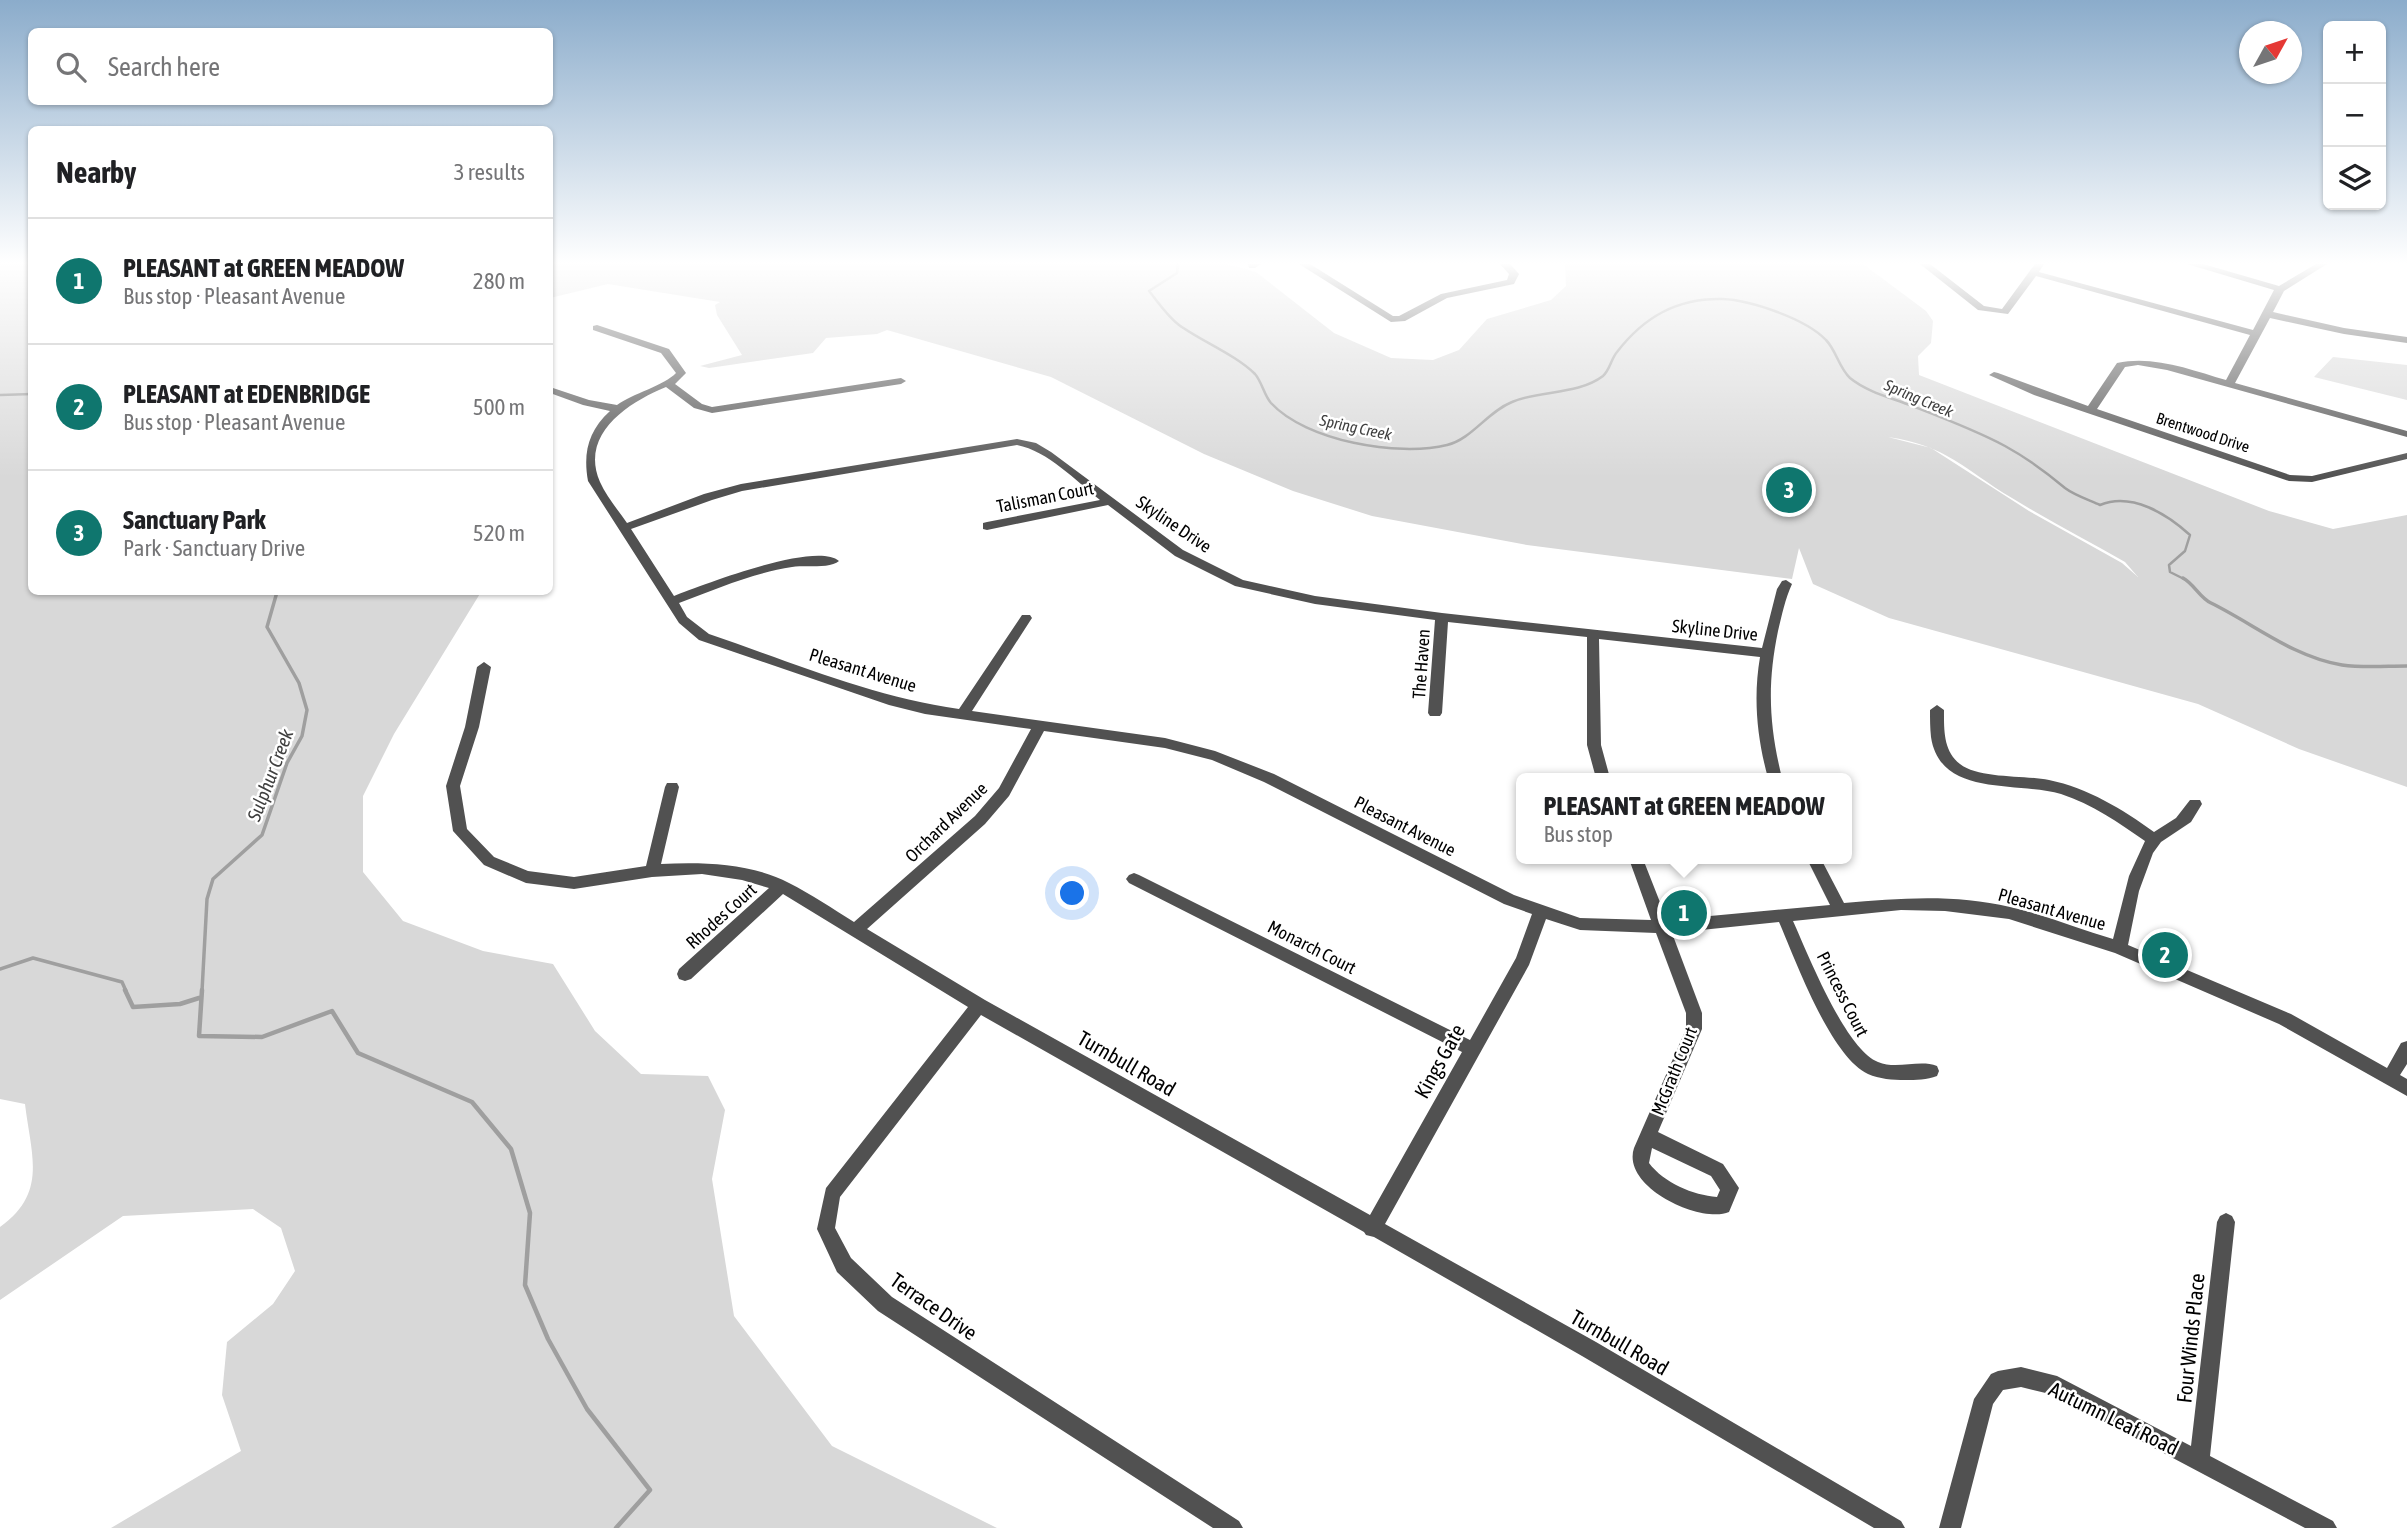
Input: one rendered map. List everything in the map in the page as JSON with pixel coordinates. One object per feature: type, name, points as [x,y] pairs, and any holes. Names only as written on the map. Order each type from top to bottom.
[{"type":"street","points":[[619,335],[665,351],[681,373],[671,381],[698,406],[712,410],[901,381]]},
{"type":"street","points":[[2230,383],[2256,335]]},
{"type":"street","points":[[2374,335],[2407,340]]},
{"type":"street","points":[[2091,411],[2120,365],[2128,362],[2168,367],[2407,434]]},
{"type":"street","name":"Brentwood Drive","points":[[1994,375],[2289,478],[2312,478],[2407,456]]},
{"type":"street","name":"Pleasant Avenue","points":[[671,381],[620,409],[594,436],[590,443],[588,463],[594,481],[673,601],[682,621],[704,637],[845,687],[925,709],[1154,741],[1216,757],[1269,778],[1443,867],[1541,913],[1580,924],[1664,927],[1840,909],[1945,905],[2009,913],[2064,928],[2119,948],[2285,1019],[2407,1088]]},
{"type":"street","points":[[553,391],[587,403],[620,409]]},
{"type":"street","name":"Skyline Drive","points":[[626,527],[708,496],[741,488],[998,443],[1032,445],[1179,554],[1239,583],[1315,600],[1442,617],[1767,653]]},
{"type":"street","name":"Talisman Court","points":[[987,526],[1111,502]]},
{"type":"street","points":[[673,601],[775,566],[808,559],[833,561]]},
{"type":"street","points":[[1773,773],[1765,748],[1761,712],[1767,653],[1786,584]]},
{"type":"street","name":"The Haven","points":[[1435,713],[1442,617]]},
{"type":"street","points":[[963,713],[1026,618]]},
{"type":"street","points":[[1593,634],[1594,745],[1602,773]]},
{"type":"street","name":"Turnbull Road","points":[[484,667],[472,727],[453,786],[460,831],[489,861],[526,877],[574,883],[652,871],[702,868],[742,874],[782,886],[979,1005],[1589,1349],[1894,1528]]},
{"type":"street","points":[[1937,710],[1936,733],[1948,763],[1962,772],[1981,780],[2048,785],[2094,801],[2155,840]]},
{"type":"street","name":"Orchard Avenue","points":[[857,929],[980,820],[1004,792],[1040,726]]},
{"type":"street","points":[[652,871],[672,787]]},
{"type":"street","points":[[2119,948],[2140,867],[2155,840],[2186,821],[2195,804]]},
{"type":"street","name":"McGrath Court","points":[[1638,864],[1690,996],[1694,1029],[1648,1136],[1640,1157],[1642,1167],[1651,1177],[1702,1205],[1723,1206],[1730,1188],[1717,1170],[1648,1136]]},
{"type":"street","points":[[1817,864],[1840,909]]},
{"type":"street","name":"Monarch Court","points":[[1134,879],[1472,1049]]},
{"type":"street","name":"Rhodes Court","points":[[685,974],[782,886]]},
{"type":"street","name":"Kings Gate","points":[[1372,1229],[1523,960],[1541,913]]},
{"type":"street","name":"Princess Court","points":[[1783,915],[1849,1050],[1871,1067],[1897,1072],[1931,1071]]},
{"type":"street","name":"Terrace Drive","points":[[979,1005],[832,1194],[826,1229],[844,1265],[886,1304],[1231,1528]]},
{"type":"street","points":[[2390,1077],[2407,1048]]},
{"type":"street","name":"Four Winds Place","points":[[2199,1460],[2226,1222]]},
{"type":"street","name":"Autumn Leaf Road","points":[[1950,1528],[1984,1399],[1998,1381],[2021,1377],[2057,1386],[2326,1528]]},
{"type":"shaded area","points":[[0,335],[28,335],[28,595],[479,595],[394,734],[363,796],[363,872],[403,921],[483,951],[553,964],[595,1031],[641,1074],[708,1076],[725,1110],[712,1179],[734,1316],[832,1446],[997,1528],[111,1528],[241,1451],[222,1395],[227,1342],[273,1304],[295,1271],[281,1228],[253,1209],[123,1216],[0,1300],[0,1227],[25,1201],[33,1172],[25,1104],[0,1099]]},
{"type":"shaded area","points":[[730,335],[860,335],[826,338],[813,353],[709,368],[700,366],[742,355]]},
{"type":"shaded area","points":[[906,335],[1339,335],[1391,358],[1433,360],[1459,350],[1472,335],[1932,335],[1931,343],[1918,356],[1919,375],[2269,511],[2333,529],[2407,515],[2407,787],[2299,749],[2198,704],[1889,618],[1813,584],[1799,548],[1792,579],[1527,545],[1372,516],[1293,491],[1204,454],[1051,377]],"holes":[[[1933,449],[2026,506],[2125,562],[2138,577],[2122,563],[2029,511]]]},
{"type":"shaded area","points":[[2333,357],[2407,365],[2407,400],[2314,377]]},
{"type":"waterway","name":"Spring Creek","points":[[1195,335],[1255,374],[1271,403],[1306,427],[1354,443],[1404,449],[1456,442],[1512,402],[1593,382],[1605,374],[1617,352],[1632,335]]},
{"type":"waterway","name":"Spring Creek","points":[[1821,335],[1829,344],[1846,374],[1864,387],[1994,440],[2021,455],[2069,491],[2100,505],[2124,501],[2136,503],[2171,520],[2190,535],[2185,551],[2169,565],[2170,572],[2184,579]]},
{"type":"waterway","name":"Sulphur Creek","points":[[0,395],[28,394]]},
{"type":"waterway","name":"Spring Creek","points":[[2184,579],[2207,601],[2307,655],[2350,666],[2407,666]]},
{"type":"waterway","name":"Sulphur Creek","points":[[202,991],[207,899],[213,879],[262,835],[287,763],[302,736],[307,710],[299,683],[267,627],[276,595]]},
{"type":"waterway","points":[[0,969],[33,958],[122,982],[126,991]]},
{"type":"waterway","points":[[125,990],[133,1007],[180,1004],[199,998]]},
{"type":"waterway","points":[[202,990],[199,1036],[262,1037],[332,1011],[358,1053],[472,1102],[511,1149],[530,1213],[525,1285],[548,1339],[587,1409],[650,1490],[616,1528]]},
{"type":"place","name":"Sanctuary Park","points":[[1789,490]]},
{"type":"place","name":"PLEASANT at GREEN MEADOW","points":[[1684,913]]},
{"type":"place","name":"PLEASANT at EDENBRIDGE","points":[[2165,955]]}]
